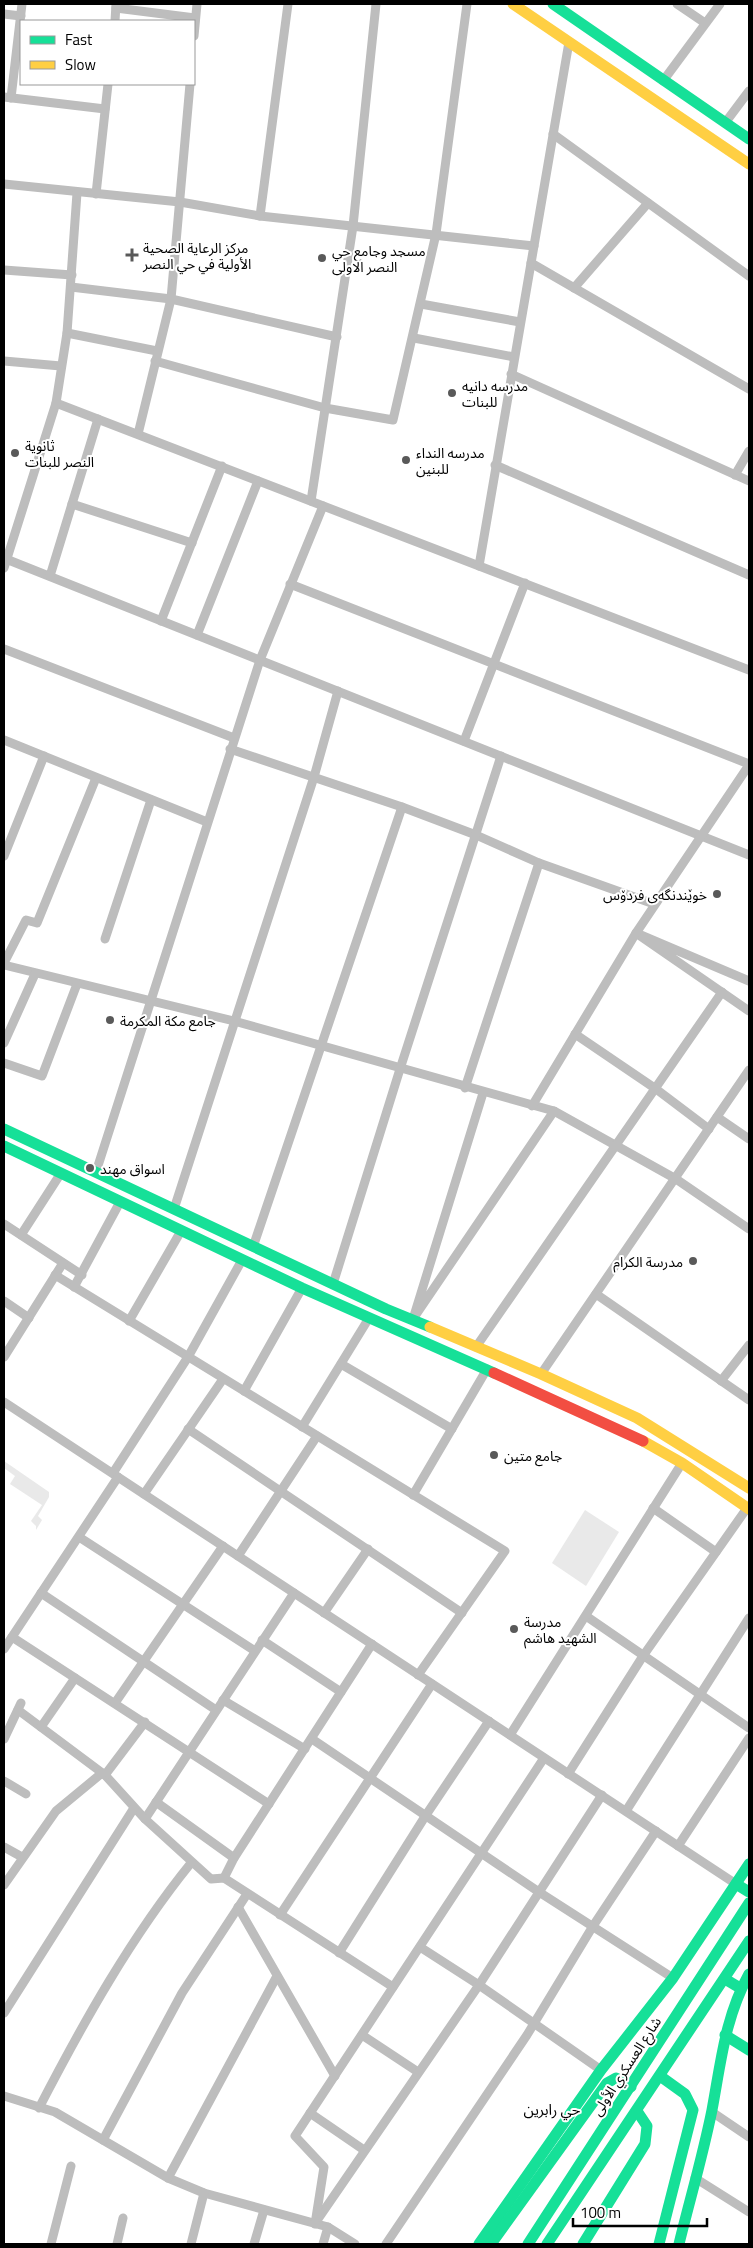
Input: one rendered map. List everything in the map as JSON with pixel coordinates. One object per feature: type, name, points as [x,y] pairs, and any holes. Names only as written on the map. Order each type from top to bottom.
[{"type":"main road","points":[[513,4],[749,164]]},
{"type":"main road","points":[[553,4],[749,139]]},
{"type":"main road","points":[[605,66],[616,49]]},
{"type":"main road","points":[[4,1129],[334,1284],[637,1418],[749,1488]]},
{"type":"main road","points":[[4,1146],[302,1288],[628,1433],[682,1464],[748,1509]]},
{"type":"main road","points":[[120,1202],[128,1187]]},
{"type":"main road","points":[[479,2244],[601,2070],[674,1978],[749,1864]]},
{"type":"main road","points":[[736,1884],[749,1892]]},
{"type":"main road","name":"شارع العسكري الأولى","points":[[528,2244],[749,1903]]},
{"type":"main road","points":[[546,2244],[749,1941]]},
{"type":"main road","points":[[680,2244],[712,2112],[731,2006],[749,1974]]},
{"type":"main road","points":[[725,1979],[740,1988]]},
{"type":"main road","points":[[725,2035],[749,2050]]},
{"type":"main road","points":[[659,2244],[693,2110],[686,2094],[660,2076]]},
{"type":"main road","points":[[492,2244],[607,2083],[616,2078],[631,2087]]},
{"type":"main road","points":[[583,2244],[645,2144],[649,2130],[648,2122],[637,2110]]},
{"type":"main road","points":[[671,2197],[689,2201]]},
{"type":"street","points":[[22,4],[7,98],[105,109]]},
{"type":"street","points":[[114,20],[116,6],[195,18],[197,4]]},
{"type":"street","points":[[260,216],[288,4]]},
{"type":"street","points":[[311,501],[353,226],[376,4]]},
{"type":"street","points":[[155,361],[325,408],[393,420],[414,338],[436,234],[467,4]]},
{"type":"street","points":[[677,4],[705,23]]},
{"type":"street","points":[[663,81],[720,4]]},
{"type":"street","points":[[4,14],[20,16]]},
{"type":"street","points":[[479,566],[570,42]]},
{"type":"street","points":[[96,194],[108,85]]},
{"type":"street","points":[[138,434],[171,299],[190,85]]},
{"type":"street","points":[[725,123],[749,91]]},
{"type":"street","points":[[553,134],[749,276]]},
{"type":"street","points":[[4,184],[77,193],[180,202],[260,216],[534,246]]},
{"type":"street","points":[[77,193],[68,333],[56,403],[5,564],[50,576],[749,855]]},
{"type":"street","points":[[574,288],[648,203]]},
{"type":"street","points":[[531,263],[749,389]]},
{"type":"street","points":[[4,270],[72,275]]},
{"type":"street","points":[[71,287],[171,299],[337,338]]},
{"type":"street","points":[[421,304],[520,322]]},
{"type":"street","points":[[68,333],[157,351]]},
{"type":"street","points":[[414,338],[514,357]]},
{"type":"street","points":[[4,361],[61,366]]},
{"type":"street","points":[[511,374],[749,481]]},
{"type":"street","points":[[56,403],[749,670]]},
{"type":"street","points":[[50,576],[98,419]]},
{"type":"street","points":[[735,475],[749,451]]},
{"type":"street","points":[[496,465],[749,575]]},
{"type":"street","points":[[161,621],[222,466]]},
{"type":"street","points":[[197,635],[258,481]]},
{"type":"street","points":[[72,504],[192,543]]},
{"type":"street","points":[[96,1172],[260,660],[323,506]]},
{"type":"street","points":[[4,534],[14,535]]},
{"type":"street","points":[[464,741],[525,583]]},
{"type":"street","points":[[290,584],[749,765],[654,904],[532,1106]]},
{"type":"street","points":[[4,649],[234,738]]},
{"type":"street","points":[[174,1209],[314,777],[338,691]]},
{"type":"street","points":[[4,740],[207,822]]},
{"type":"street","points":[[230,749],[402,808],[476,836],[539,863],[654,904]]},
{"type":"street","points":[[4,856],[44,756]]},
{"type":"street","points":[[334,1284],[400,1068],[502,756]]},
{"type":"street","points":[[96,778],[37,923],[26,920],[4,964],[35,974],[234,1021],[554,1112],[676,1179],[749,1230]]},
{"type":"street","points":[[105,939],[151,800]]},
{"type":"street","points":[[253,1247],[402,808]]},
{"type":"street","points":[[465,1088],[539,863]]},
{"type":"street","points":[[636,933],[749,981]]},
{"type":"street","points":[[636,933],[749,1011]]},
{"type":"street","points":[[4,1043],[35,974]]},
{"type":"street","points":[[4,1063],[42,1076],[77,984]]},
{"type":"street","points":[[476,1347],[722,992]]},
{"type":"street","points":[[575,1034],[656,1089],[709,1129]]},
{"type":"street","points":[[541,1374],[749,1070]]},
{"type":"street","points":[[413,1319],[483,1093]]},
{"type":"street","points":[[413,1319],[554,1112]]},
{"type":"street","points":[[718,1117],[749,1139]]},
{"type":"street","points":[[21,1235],[61,1173]]},
{"type":"street","points":[[74,1287],[120,1202]]},
{"type":"street","points":[[4,1224],[82,1275]]},
{"type":"street","points":[[129,1321],[181,1231]]},
{"type":"street","points":[[4,1649],[78,1537],[188,1358],[242,1260]]},
{"type":"street","points":[[4,1357],[63,1263]]},
{"type":"street","points":[[55,1275],[505,1551],[418,1675]]},
{"type":"street","points":[[244,1391],[302,1288]]},
{"type":"street","points":[[596,1294],[749,1400]]},
{"type":"street","points":[[4,1301],[28,1318]]},
{"type":"street","points":[[302,1427],[369,1318]]},
{"type":"street","points":[[722,1381],[749,1345]]},
{"type":"street","points":[[341,1364],[452,1428]]},
{"type":"street","points":[[413,1495],[487,1370]]},
{"type":"street","points":[[144,1494],[223,1379]]},
{"type":"street","points":[[4,1402],[736,1884]]},
{"type":"street","points":[[188,1429],[462,1613]]},
{"type":"street","points":[[238,1556],[317,1436]]},
{"type":"street","points":[[510,1735],[682,1464]]},
{"type":"street","points":[[653,1508],[716,1552]]},
{"type":"street","points":[[568,1774],[643,1656],[748,1509]]},
{"type":"street","points":[[78,1537],[256,1651]]},
{"type":"street","points":[[115,1703],[223,1546]]},
{"type":"street","points":[[324,1613],[368,1550]]},
{"type":"street","points":[[145,1819],[294,1592]]},
{"type":"street","points":[[42,1593],[216,1710]]},
{"type":"street","points":[[586,1616],[749,1728]]},
{"type":"street","points":[[626,1811],[749,1618]]},
{"type":"street","points":[[12,1637],[269,1804]]},
{"type":"street","points":[[262,1640],[341,1692]]},
{"type":"street","points":[[224,1878],[234,1858],[372,1644]]},
{"type":"street","points":[[41,1727],[75,1678]]},
{"type":"street","points":[[280,1915],[432,1684]]},
{"type":"street","points":[[223,1700],[305,1749]]},
{"type":"street","points":[[4,1739],[20,1707],[41,1727],[104,1774],[145,1819],[191,1863],[211,1879],[224,1878],[393,1987]]},
{"type":"street","points":[[339,1953],[426,1815],[489,1721]]},
{"type":"street","points":[[4,1885],[56,1811],[104,1774],[145,1722]]},
{"type":"street","points":[[678,1846],[749,1738]]},
{"type":"street","points":[[312,1739],[539,1892],[674,1978]]},
{"type":"street","points":[[315,2224],[324,2167],[295,2136],[544,1758]]},
{"type":"street","points":[[4,1781],[26,1794]]},
{"type":"street","points":[[315,2224],[479,1985],[602,1796]]},
{"type":"street","points":[[156,1802],[234,1858]]},
{"type":"street","points":[[4,2014],[134,1808]]},
{"type":"street","points":[[386,2244],[527,2035],[593,1926],[656,1831]]},
{"type":"street","points":[[4,1847],[22,1857]]},
{"type":"street","points":[[39,2108],[81,2028],[161,1900],[191,1863]]},
{"type":"street","points":[[103,2140],[182,1993],[247,1894]]},
{"type":"street","points":[[238,1907],[335,2076]]},
{"type":"street","points":[[420,1947],[534,2022],[601,2070]]},
{"type":"street","points":[[168,2178],[277,1976]]},
{"type":"street","points":[[362,2035],[418,2072]]},
{"type":"street","points":[[4,2096],[55,2112],[168,2178],[204,2193],[328,2227],[355,2244]]},
{"type":"street","points":[[712,2112],[749,2137]]},
{"type":"street","points":[[310,2113],[364,2150]]},
{"type":"street","points":[[51,2244],[71,2166]]},
{"type":"street","points":[[695,2178],[749,2212]]},
{"type":"street","points":[[191,2244],[204,2193]]},
{"type":"street","points":[[254,2244],[264,2210]]},
{"type":"street","points":[[117,2244],[123,2218]]},
{"type":"street","points":[[323,2244],[328,2227]]},
{"type":"shaded area","points":[[4,1461],[49,1492],[49,1497],[38,1516],[42,1520],[36,1530],[36,1526],[31,1521],[42,1505],[10,1484],[15,1476],[4,1468]]},
{"type":"shaded area","points":[[585,1510],[619,1532],[586,1586],[552,1563]]},
{"type":"traffic: fast","points":[[553,4],[749,139]]},
{"type":"traffic: fast","points":[[4,1129],[386,1309],[430,1327]]},
{"type":"traffic: fast","points":[[4,1146],[302,1288],[494,1373]]},
{"type":"traffic: fast","points":[[479,2244],[601,2070],[673,1978],[749,1864]]},
{"type":"traffic: fast","points":[[736,1884],[749,1892]]},
{"type":"traffic: fast","points":[[528,2244],[749,1903]]},
{"type":"traffic: fast","points":[[547,2244],[749,1941]]},
{"type":"traffic: fast","points":[[679,2244],[701,2160],[729,2023],[749,1974]]},
{"type":"traffic: fast","points":[[725,1979],[740,1988]]},
{"type":"traffic: fast","points":[[725,2035],[749,2050]]},
{"type":"traffic: fast","points":[[659,2244],[693,2110],[685,2094],[660,2076]]},
{"type":"traffic: fast","points":[[491,2244],[607,2083],[616,2078],[631,2087]]},
{"type":"traffic: fast","points":[[583,2244],[645,2144],[647,2126],[637,2111]]},
{"type":"traffic: slow","points":[[513,4],[749,164]]},
{"type":"traffic: slow","points":[[430,1327],[541,1374],[637,1418],[749,1488]]},
{"type":"traffic: slow","points":[[643,1441],[682,1463],[749,1509]]},
{"type":"traffic: jam","points":[[494,1373],[643,1441]]},
{"type":"place","name":"مركز الرعاية الصحية الأولية في حي النصر","points":[[132,255]]},
{"type":"place","name":"مسجد وجامع حي النصر الاولى","points":[[322,258]]},
{"type":"place","name":"مدرسه دانيه للبنات","points":[[452,393]]},
{"type":"place","name":"ثانوية النصر للبنات","points":[[15,453]]},
{"type":"place","name":"مدرسه النداء للبنين","points":[[406,460]]},
{"type":"place","name":"خوێندنگەی فردۆس","points":[[717,894]]},
{"type":"place","name":"جامع مكة المكرمة","points":[[110,1020]]},
{"type":"place","name":"اسواق مهند","points":[[90,1168]]},
{"type":"place","name":"مدرسة الكرام","points":[[693,1261]]},
{"type":"place","name":"جامع متين","points":[[494,1455]]},
{"type":"place","name":"مدرسة الشهيد هاشم","points":[[514,1629]]},
{"type":"district","name":"حي رابرين","points":[[552,2109]]}]
